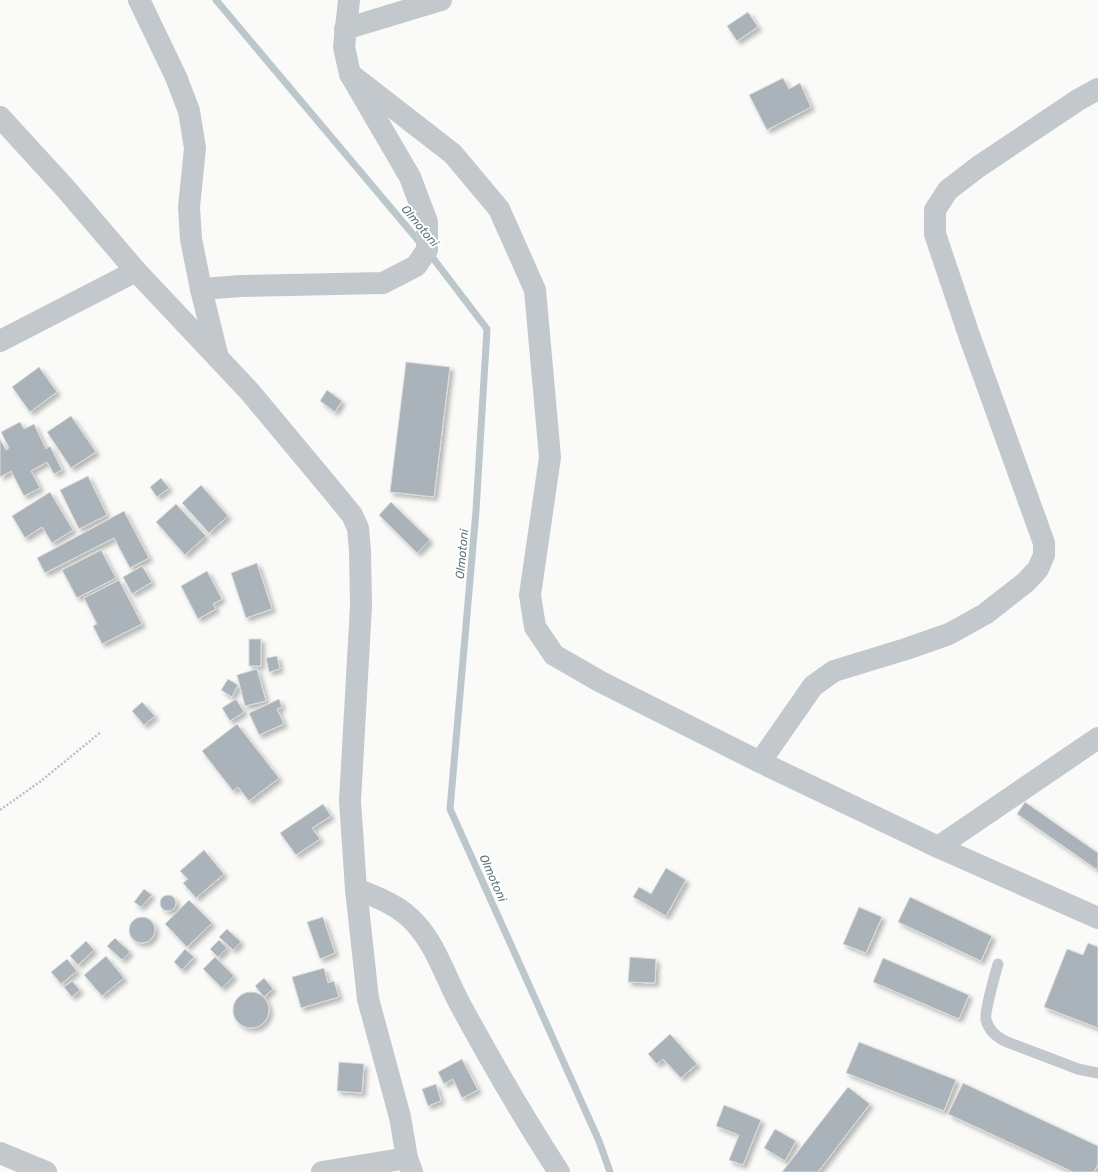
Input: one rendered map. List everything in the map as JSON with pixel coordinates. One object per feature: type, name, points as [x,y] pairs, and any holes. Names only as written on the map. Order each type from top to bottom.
[{"type":"street","points":[[139,0],[176,77],[189,111],[195,148],[190,207],[191,239],[201,289],[218,359]]},
{"type":"street","points":[[201,289],[241,286],[383,283],[416,266],[426,250],[427,222],[410,177],[350,74],[344,47],[349,0]]},
{"type":"street","points":[[345,29],[441,0]]},
{"type":"street","points":[[350,74],[453,154],[498,209],[534,290],[550,457],[530,595],[535,627],[554,655],[602,682],[760,762],[938,847],[1098,918]]},
{"type":"street","points":[[760,762],[813,686],[834,671],[906,650],[949,634],[985,614],[1026,582],[1038,569],[1044,555],[1044,543],[968,335],[935,234],[935,210],[948,190],[978,167],[1078,100],[1098,89]]},
{"type":"street","points":[[1,119],[65,188],[136,271],[250,392],[352,515],[358,528],[361,606],[350,801],[356,888],[368,999],[400,1117],[410,1165],[322,1172]]},
{"type":"street","points":[[0,341],[136,271]]},
{"type":"street","points":[[938,847],[1098,738]]},
{"type":"street","points":[[356,888],[381,899],[401,911],[416,923],[430,941],[460,1004],[516,1106],[559,1172]]},
{"type":"street","points":[[0,1153],[46,1172]]},
{"type":"lane","points":[[998,964],[985,1019],[991,1030],[1000,1039],[1007,1042],[1078,1069],[1098,1072]]},
{"type":"path","points":[[0,810],[41,781],[101,732]]},
{"type":"building","points":[[748,12],[758,27],[737,41],[727,26]]},
{"type":"building","points":[[783,78],[789,89],[800,83],[811,107],[767,130],[749,95]]},
{"type":"building","points":[[406,362],[450,367],[434,497],[390,492]]},
{"type":"building","points":[[39,367],[57,392],[30,412],[12,387]]},
{"type":"building","points":[[327,390],[342,401],[335,412],[320,401]]},
{"type":"building","points":[[71,416],[96,452],[71,468],[47,432]]},
{"type":"building","points":[[20,422],[24,429],[34,424],[46,449],[50,446],[62,470],[54,474],[47,462],[31,471],[40,488],[24,496],[11,471],[0,477],[0,439],[6,450],[9,448],[1,432]]},
{"type":"building","points":[[88,476],[107,515],[79,529],[60,490]]},
{"type":"building","points":[[161,478],[169,488],[157,497],[150,487]]},
{"type":"building","points":[[201,485],[228,516],[209,533],[182,503]]},
{"type":"building","points":[[50,492],[73,530],[52,543],[42,527],[25,538],[12,516]]},
{"type":"building","points":[[391,502],[430,540],[417,553],[379,515]]},
{"type":"building","points":[[176,504],[206,536],[185,555],[156,522]]},
{"type":"building","points":[[124,511],[149,558],[130,568],[114,538],[45,573],[37,558]]},
{"type":"building","points":[[101,550],[116,578],[77,598],[62,570]]},
{"type":"building","points":[[257,563],[272,609],[246,618],[231,573]]},
{"type":"building","points":[[142,566],[152,582],[132,594],[123,577]]},
{"type":"building","points":[[207,571],[222,599],[213,604],[216,609],[198,619],[181,586]]},
{"type":"building","points":[[119,580],[142,624],[102,644],[93,626],[97,624],[84,598]]},
{"type":"building","points":[[249,639],[261,639],[261,666],[249,666]]},
{"type":"building","points":[[277,656],[280,669],[269,672],[266,658]]},
{"type":"building","points":[[257,669],[266,701],[245,706],[237,675]]},
{"type":"building","points":[[228,679],[238,685],[232,697],[221,690]]},
{"type":"building","points":[[236,699],[244,712],[230,721],[222,708]]},
{"type":"building","points":[[279,699],[282,707],[277,709],[284,724],[259,735],[249,713]]},
{"type":"building","points":[[142,702],[155,716],[144,725],[132,711]]},
{"type":"building","points":[[237,724],[279,778],[249,801],[238,787],[233,791],[202,751]]},
{"type":"building","points":[[1025,802],[1098,853],[1098,867],[1096,869],[1017,814]]},
{"type":"building","points":[[323,804],[331,816],[312,828],[320,839],[296,855],[280,833]]},
{"type":"building","points":[[204,850],[224,874],[196,898],[183,883],[188,879],[180,871]]},
{"type":"building","points":[[666,868],[686,880],[666,916],[633,897],[639,887],[651,894]]},
{"type":"building","points":[[144,889],[152,895],[141,907],[134,902]]},
{"type":"building","points":[[168,895],[175,900],[176,903],[171,910],[168,911],[161,906],[160,903],[165,896]]},
{"type":"building","points":[[910,897],[992,936],[981,961],[898,922]]},
{"type":"building","points":[[189,900],[212,923],[187,947],[165,924]]},
{"type":"building","points":[[859,907],[882,917],[866,953],[843,944]]},
{"type":"building","points":[[142,917],[151,921],[155,930],[151,939],[142,943],[133,939],[129,930],[133,921]]},
{"type":"building","points":[[323,917],[335,953],[320,959],[307,922]]},
{"type":"building","points":[[227,929],[241,942],[233,950],[219,937]]},
{"type":"building","points":[[115,938],[130,952],[122,960],[107,946]]},
{"type":"building","points":[[219,940],[227,948],[218,957],[210,949]]},
{"type":"building","points":[[86,941],[94,950],[78,965],[70,956]]},
{"type":"building","points":[[1088,943],[1098,947],[1098,1028],[1044,1007],[1067,949],[1083,955]]},
{"type":"building","points":[[185,949],[194,957],[182,970],[174,962]]},
{"type":"building","points":[[106,956],[124,978],[102,996],[84,975]]},
{"type":"building","points":[[215,957],[234,976],[222,988],[203,969]]},
{"type":"building","points":[[630,957],[656,959],[655,983],[628,982]]},
{"type":"building","points":[[883,958],[969,995],[959,1019],[873,982]]},
{"type":"building","points":[[67,959],[77,971],[61,984],[51,972]]},
{"type":"building","points":[[324,968],[328,983],[334,981],[339,997],[301,1008],[292,977]]},
{"type":"building","points":[[264,978],[273,989],[264,997],[255,986]]},
{"type":"building","points":[[72,981],[80,990],[72,997],[64,987]]},
{"type":"building","points":[[248,992],[254,992],[264,997],[269,1010],[264,1023],[254,1028],[248,1028],[238,1023],[233,1013],[233,1007],[238,997]]},
{"type":"building","points":[[670,1034],[697,1064],[681,1078],[663,1059],[657,1064],[648,1054]]},
{"type":"building","points":[[859,1042],[956,1080],[944,1111],[846,1073]]},
{"type":"building","points":[[462,1059],[478,1090],[462,1098],[453,1079],[444,1084],[438,1072]]},
{"type":"building","points":[[339,1062],[364,1064],[362,1093],[337,1091]]},
{"type":"building","points":[[963,1083],[1098,1146],[1098,1164],[1094,1172],[1073,1172],[948,1114]]},
{"type":"building","points":[[436,1084],[441,1101],[428,1106],[422,1089]]},
{"type":"building","points":[[848,1087],[870,1104],[818,1172],[782,1172]]},
{"type":"building","points":[[724,1105],[761,1120],[743,1165],[729,1160],[739,1135],[716,1126]]},
{"type":"building","points":[[775,1129],[796,1141],[785,1161],[764,1148]]},
{"type":"waterway","name":"Olmotoni","points":[[216,0],[422,245]]},
{"type":"waterway","name":"Olmotoni","points":[[429,253],[487,329],[476,511],[450,809],[599,1141],[610,1172]]}]
